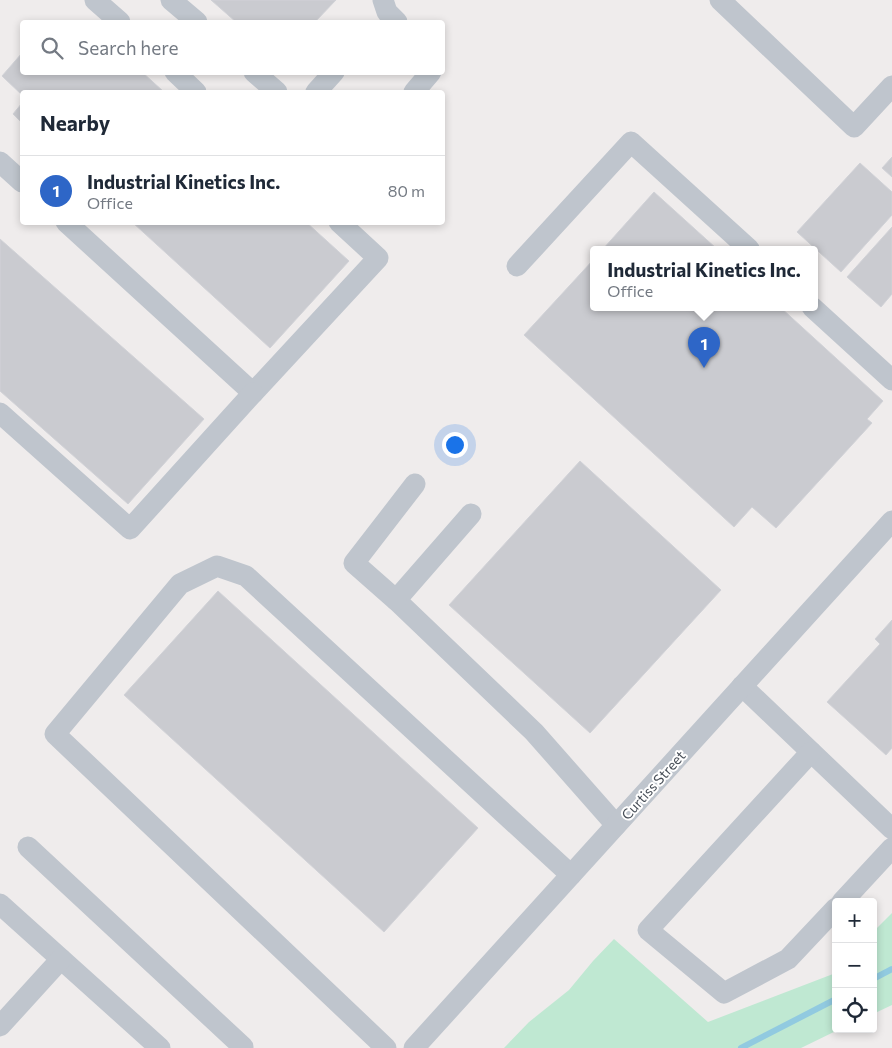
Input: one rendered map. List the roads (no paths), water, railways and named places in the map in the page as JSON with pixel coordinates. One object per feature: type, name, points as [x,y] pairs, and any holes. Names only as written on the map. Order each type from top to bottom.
[{"type":"street","points":[[95,0],[118,20]]},
{"type":"street","points":[[171,0],[195,20]]},
{"type":"street","points":[[720,0],[854,127],[892,86]]},
{"type":"street","points":[[178,75],[194,90]]},
{"type":"street","points":[[257,75],[274,90]]},
{"type":"street","points":[[318,90],[331,75]]},
{"type":"street","points":[[416,90],[428,75]]},
{"type":"street","points":[[517,266],[631,142],[745,246]]},
{"type":"street","points":[[0,162],[20,180]]},
{"type":"street","points":[[69,225],[253,393]]},
{"type":"street","points":[[0,413],[130,529],[378,258],[342,225]]},
{"type":"street","points":[[816,311],[892,380]]},
{"type":"street","points":[[416,484],[354,563],[396,600],[534,732],[616,825]]},
{"type":"street","points":[[396,600],[471,514]]},
{"type":"street","name":"Curtiss Street","points":[[414,1048],[892,521]]},
{"type":"street","points":[[386,1048],[55,734],[180,584],[217,566],[246,576],[571,875]]},
{"type":"street","points":[[742,686],[892,829]]},
{"type":"street","points":[[811,752],[648,930],[724,993],[788,959],[832,912]]},
{"type":"street","points":[[28,847],[242,1048]]},
{"type":"street","points":[[846,898],[892,848]]},
{"type":"street","points":[[0,904],[160,1048]]},
{"type":"street","points":[[0,1026],[61,959]]},
{"type":"waterway","points":[[877,977],[892,969]]},
{"type":"waterway","points":[[741,1048],[832,1001]]},
{"type":"place","name":"Industrial Kinetics Inc.","points":[[704,368]]}]
